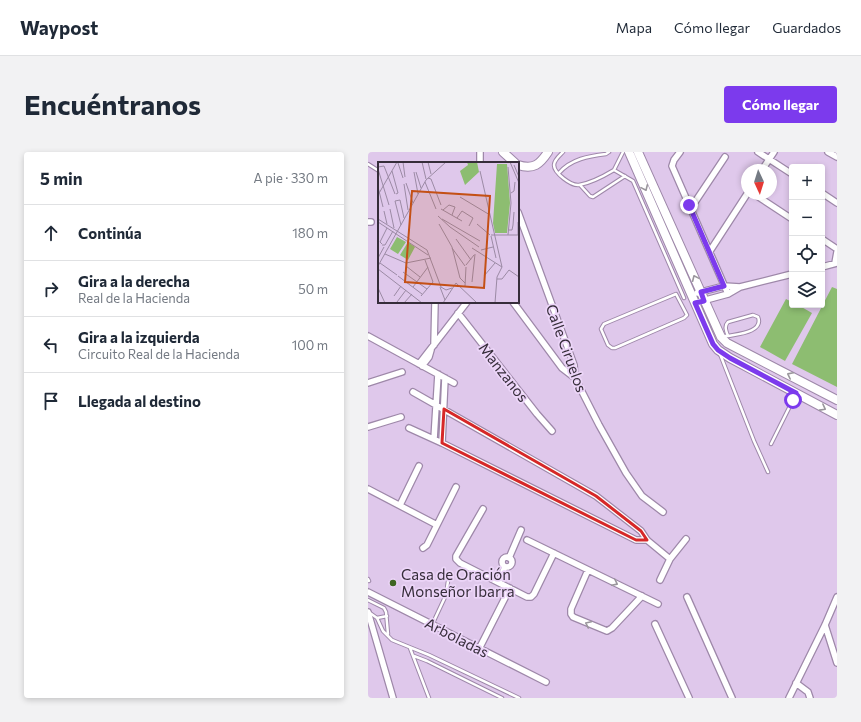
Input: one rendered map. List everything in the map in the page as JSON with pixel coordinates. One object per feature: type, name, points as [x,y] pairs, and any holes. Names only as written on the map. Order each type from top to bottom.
[{"type":"street","points":[[503,152],[514,162]]},
{"type":"street","points":[[519,165],[532,167],[541,163],[548,152]]},
{"type":"street","points":[[629,152],[688,296],[695,303],[713,344],[718,350],[730,358],[837,415]]},
{"type":"street","points":[[638,152],[704,301],[727,343],[837,400]]},
{"type":"street","points":[[680,152],[674,160],[672,166],[728,294]]},
{"type":"street","points":[[758,152],[789,172]]},
{"type":"street","points":[[766,164],[774,152]]},
{"type":"street","points":[[828,152],[837,157]]},
{"type":"street","points":[[689,205],[695,202],[726,156]]},
{"type":"street","points":[[825,195],[837,203]]},
{"type":"street","points":[[710,251],[743,200]]},
{"type":"street","points":[[763,200],[789,217]]},
{"type":"street","name":"Calle Ciruelos","points":[[519,215],[574,365],[575,378],[599,426],[626,473],[642,496],[663,512]]},
{"type":"street","points":[[825,241],[837,251],[836,263],[825,265]]},
{"type":"street","points":[[695,303],[728,294],[740,287],[789,275]]},
{"type":"street","points":[[688,296],[724,286],[740,287]]},
{"type":"street","points":[[432,347],[435,303]]},
{"type":"street","points":[[420,365],[466,303]]},
{"type":"street","points":[[514,303],[562,368],[575,378]]},
{"type":"street","name":"Manzanos","points":[[458,313],[552,431]]},
{"type":"street","points":[[368,336],[454,383]]},
{"type":"street","points":[[368,383],[402,372]]},
{"type":"street","points":[[434,439],[438,374]]},
{"type":"street","points":[[442,443],[446,378]]},
{"type":"street","points":[[805,398],[811,386]]},
{"type":"street","points":[[413,392],[596,496],[641,532],[646,540],[670,559]]},
{"type":"street","points":[[368,427],[401,417]]},
{"type":"street","points":[[409,428],[636,540],[646,540]]},
{"type":"street","points":[[400,505],[420,466]]},
{"type":"street","points":[[423,548],[427,545],[456,487]]},
{"type":"street","points":[[368,489],[437,524]]},
{"type":"street","points":[[483,509],[456,556],[456,560],[460,564],[527,597],[531,597],[534,594],[554,553]]},
{"type":"street","points":[[498,582],[505,567],[502,564],[502,561],[504,558],[509,558],[520,530]]},
{"type":"street","points":[[660,580],[670,559],[686,539]]},
{"type":"street","points":[[527,540],[658,604]]},
{"type":"street","points":[[588,570],[571,609],[571,614],[573,617],[607,631],[612,628],[642,596]]},
{"type":"street","points":[[479,649],[510,588]]},
{"type":"street","name":"Arboladas","points":[[368,592],[546,682]]},
{"type":"street","points":[[687,597],[732,698]]},
{"type":"street","points":[[789,698],[837,597]]},
{"type":"street","points":[[368,612],[393,698]]},
{"type":"street","points":[[655,624],[689,698]]},
{"type":"street","points":[[825,625],[837,663]]},
{"type":"street","points":[[796,683],[808,692],[810,698]]},
{"type":"lane","points":[[563,152],[554,164],[555,167],[570,183],[580,185],[614,170],[623,152]]},
{"type":"lane","points":[[559,172],[563,168],[582,158],[606,154],[609,152]]},
{"type":"lane","points":[[368,164],[378,170]]},
{"type":"lane","points":[[614,170],[633,181],[636,185],[688,296],[680,299]]},
{"type":"lane","points":[[580,185],[590,196],[594,197],[625,176]]},
{"type":"lane","points":[[676,294],[680,299],[687,315],[684,318],[615,348],[608,345],[602,333],[602,326],[604,324],[676,294]]},
{"type":"lane","points":[[753,315],[758,317],[758,325],[753,330],[724,336],[726,324],[728,322],[753,315]]},
{"type":"lane","points":[[718,350],[768,472]]},
{"type":"lane","points":[[771,444],[796,393]]},
{"type":"lane","points":[[432,625],[446,595],[448,581]]},
{"type":"lane","points":[[368,600],[384,608],[387,616],[388,635]]},
{"type":"lane","points":[[368,612],[377,618],[383,631],[392,640],[429,654],[519,698]]},
{"type":"lane","points":[[377,618],[387,616]]},
{"type":"lane","points":[[410,647],[429,698]]},
{"type":"lane","points":[[427,661],[429,654]]},
{"type":"lane","points":[[414,656],[502,698]]},
{"type":"lane","points":[[471,682],[474,676]]},
{"type":"highlighted area","points":[[444,409],[596,496],[641,531],[647,540],[636,540],[442,443]]},
{"type":"green space","points":[[832,287],[837,289],[837,387],[792,364],[821,308],[825,308],[825,300]]},
{"type":"green space","points":[[786,299],[789,300],[789,308],[803,308],[812,313],[785,361],[760,347]]},
{"type":"place","name":"Casa de Oración Monseñor Ibarra","points":[[393,583]]},
{"type":"route","points":[[689,205],[724,286],[701,292],[704,301],[695,303],[713,344],[718,350],[730,358],[796,393],[793,400]]}]
